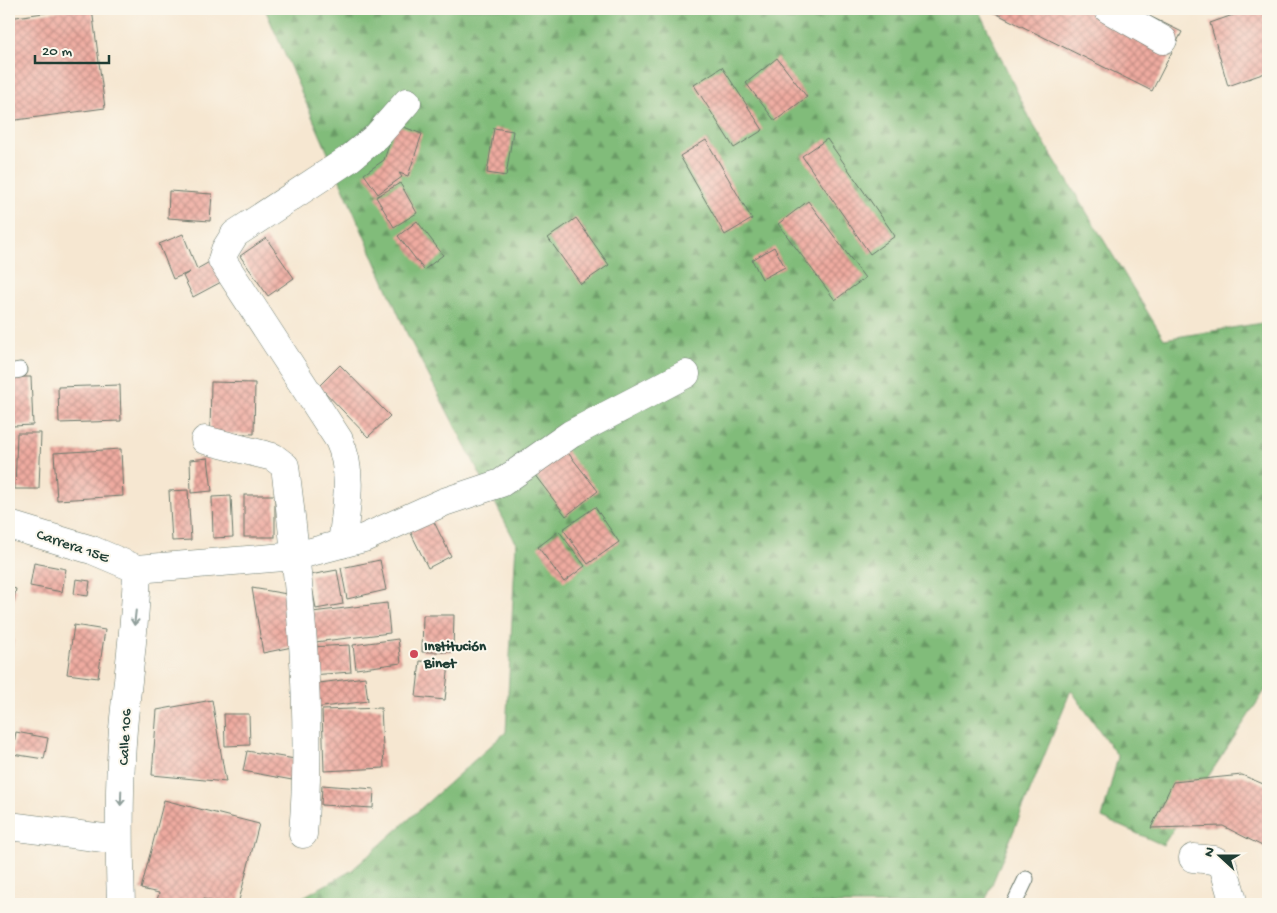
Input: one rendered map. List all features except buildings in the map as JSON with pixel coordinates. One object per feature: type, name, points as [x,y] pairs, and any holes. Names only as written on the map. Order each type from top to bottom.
[{"type":"street","points":[[1108,9],[1163,40]]},
{"type":"street","points":[[342,544],[348,483],[346,455],[339,440],[222,260],[225,250],[235,234],[349,159],[377,136],[407,102]]},
{"type":"street","points":[[137,570],[296,556],[364,538],[444,502],[501,483],[571,434],[686,374]]},
{"type":"street","points":[[205,440],[280,460],[285,466],[296,556],[305,689],[307,786],[303,834]]},
{"type":"street","name":"Carrera 15E","points":[[9,525],[92,550],[137,570]]},
{"type":"street","name":"Calle 106","points":[[121,904],[119,840],[124,720],[136,606],[137,570]]},
{"type":"street","points":[[9,826],[119,840]]},
{"type":"street","points":[[1193,858],[1214,860],[1223,865],[1232,897],[1231,904]]},
{"type":"lane","points":[[1014,904],[1026,879]]},
{"type":"green space","points":[[265,9],[978,9],[1031,121],[1164,339],[1268,322],[1268,686],[1163,845],[1102,818],[1118,757],[1071,690],[984,904],[290,904],[351,871],[506,732],[516,543],[408,336]]},
{"type":"place","name":"Institución Binet","points":[[414,654]]}]
